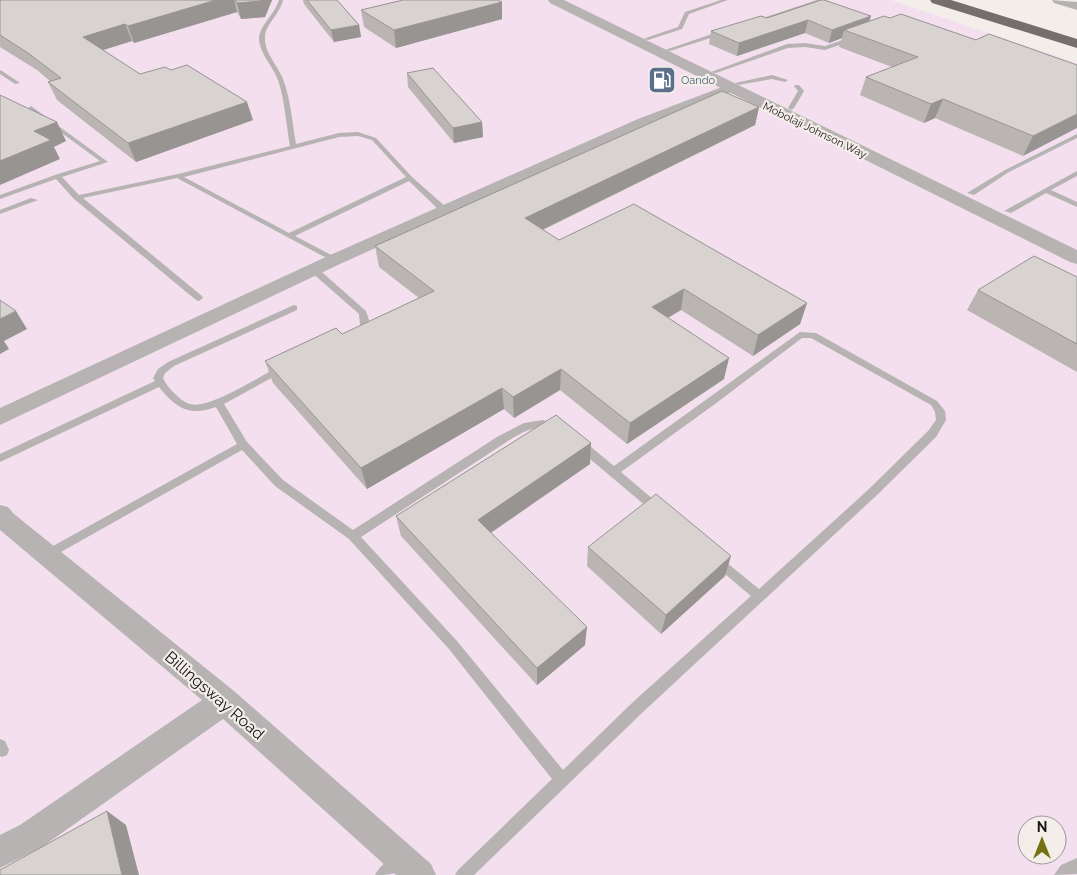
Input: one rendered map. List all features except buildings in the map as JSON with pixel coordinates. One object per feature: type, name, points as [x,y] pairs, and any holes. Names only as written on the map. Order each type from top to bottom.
[{"type":"highway","points":[[937,0],[1077,44]]},
{"type":"highway","points":[[975,0],[1077,31]]},
{"type":"street","name":"Mobolaji Johnson Way","points":[[554,0],[734,86],[1077,258]]},
{"type":"street","name":"Mobolaji Johnson Way","points":[[567,0],[714,72],[734,86],[791,108],[1077,244]]},
{"type":"street","points":[[1058,0],[1077,6]]},
{"type":"street","points":[[0,417],[313,269],[644,122],[734,86]]},
{"type":"street","name":"Billingsway Road","points":[[2,518],[224,701],[402,870]]},
{"type":"street","points":[[0,852],[31,836],[224,701]]},
{"type":"lane","points":[[281,0],[277,14],[263,30],[262,35],[263,47],[281,78],[293,147]]},
{"type":"lane","points":[[646,39],[680,28],[687,13],[726,0]]},
{"type":"lane","points":[[750,24],[822,0]]},
{"type":"lane","points":[[668,50],[731,29]]},
{"type":"lane","points":[[714,72],[787,46],[805,45],[825,48],[860,36]]},
{"type":"lane","points":[[0,72],[17,83]]},
{"type":"lane","points":[[734,86],[772,77],[785,80]]},
{"type":"lane","points":[[791,108],[802,91],[797,86]]},
{"type":"lane","points":[[0,197],[57,176],[105,162],[31,108]]},
{"type":"lane","points":[[77,196],[178,176],[347,133],[372,137],[410,178],[444,210]]},
{"type":"lane","points":[[970,193],[1007,171],[1077,136]]},
{"type":"lane","points":[[1008,211],[1077,173]]},
{"type":"lane","points":[[57,176],[77,196],[199,298]]},
{"type":"lane","points":[[178,176],[334,260]]},
{"type":"lane","points":[[289,236],[410,178]]},
{"type":"lane","points":[[1046,190],[1077,205]]},
{"type":"lane","points":[[0,212],[34,200]]},
{"type":"lane","points":[[313,269],[357,307],[365,320],[364,326],[341,339]]},
{"type":"lane","points":[[293,362],[218,402],[200,408],[189,408],[180,404],[160,383],[158,378],[161,371],[171,364],[294,308]]},
{"type":"lane","points":[[463,875],[638,707],[873,492],[932,434],[941,420],[940,411],[934,403],[812,335],[806,334],[800,336],[614,472]]},
{"type":"lane","points":[[0,458],[160,383]]},
{"type":"lane","points":[[218,402],[243,445],[279,482],[353,536],[453,645],[562,780]]},
{"type":"lane","points":[[353,536],[501,440],[527,426],[543,424],[565,432],[665,516]]},
{"type":"lane","points":[[48,554],[243,445]]},
{"type":"lane","points":[[708,553],[759,596]]},
{"type":"lane","points":[[1062,875],[1066,870],[1077,866]]},
{"type":"shaded area","points":[[0,0],[891,0],[1077,63],[1077,875],[0,875]]},
{"type":"place","name":"Oando","points":[[662,80]]}]
